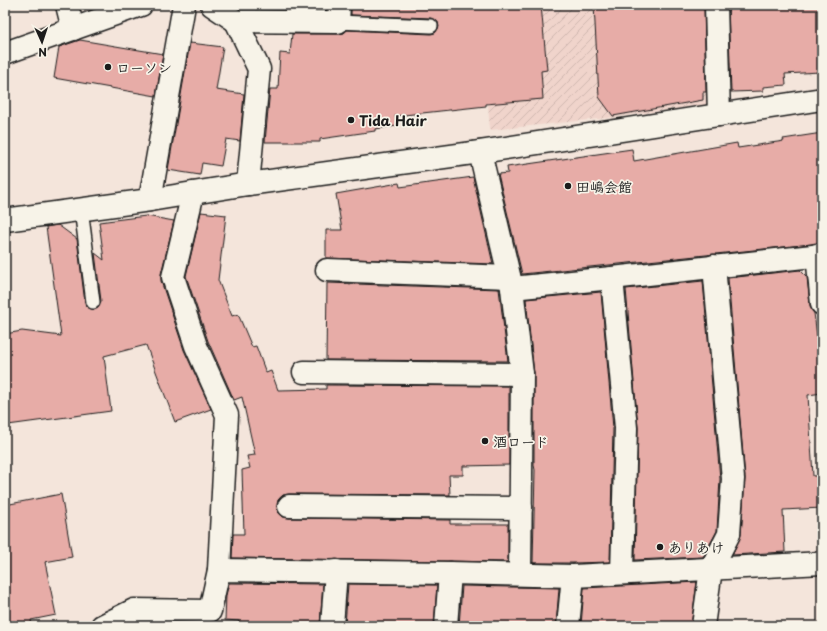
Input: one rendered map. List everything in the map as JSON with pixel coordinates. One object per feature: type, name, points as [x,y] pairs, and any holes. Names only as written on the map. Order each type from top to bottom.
[{"type":"street","points":[[66,5],[73,29]]},
{"type":"street","points":[[5,53],[141,5]]},
{"type":"street","points":[[150,200],[184,5]]},
{"type":"street","points":[[212,5],[236,21],[259,68],[248,184]]},
{"type":"street","points":[[716,5],[719,115]]},
{"type":"street","points":[[236,21],[339,14]]},
{"type":"street","points":[[5,220],[150,200],[248,184],[480,152],[822,99]]},
{"type":"street","points":[[480,152],[510,283],[522,374],[520,574]]},
{"type":"street","points":[[102,626],[134,610],[209,619],[219,570],[227,415],[196,346],[173,277],[193,193]]},
{"type":"street","points":[[327,270],[510,283],[612,278],[820,255],[822,304]]},
{"type":"street","points":[[702,626],[711,569],[729,534],[733,479],[714,266]]},
{"type":"street","points":[[612,278],[626,428],[622,573]]},
{"type":"street","points":[[304,372],[522,374]]},
{"type":"street","points":[[289,506],[521,508]]},
{"type":"street","points":[[219,570],[573,576],[822,563]]},
{"type":"street","points":[[332,626],[336,571]]},
{"type":"street","points":[[446,626],[450,573]]},
{"type":"street","points":[[568,626],[573,576]]},
{"type":"lane","points":[[339,14],[431,26]]},
{"type":"lane","points":[[81,209],[93,302]]},
{"type":"shaded area","points":[[480,5],[706,5],[710,104],[608,118],[490,130]]},
{"type":"building","points":[[295,5],[326,5],[326,9],[294,9]]},
{"type":"building","points":[[351,5],[541,5],[547,70],[541,71],[543,99],[486,104],[486,106],[395,116],[397,126],[375,129],[375,131],[320,139],[320,142],[265,142],[270,89],[278,89],[280,53],[290,54],[292,34],[338,34],[344,33],[347,30],[431,34],[435,33],[439,27],[438,22],[431,18],[351,15]]},
{"type":"building","points":[[594,5],[704,5],[706,92],[703,92],[703,100],[613,116],[599,97]]},
{"type":"building","points":[[728,5],[822,5],[822,38],[818,38],[820,72],[785,74],[786,85],[763,87],[763,91],[731,92]]},
{"type":"building","points":[[80,40],[163,54],[156,96],[54,78],[59,47]]},
{"type":"building","points":[[190,43],[223,47],[216,90],[244,94],[240,141],[226,139],[221,166],[202,163],[200,175],[168,170]]},
{"type":"building","points":[[822,133],[822,243],[522,274],[498,174],[508,173],[507,167],[632,149],[634,161],[737,143],[738,148]]},
{"type":"building","points":[[473,177],[493,264],[326,258],[326,230],[342,230],[336,194],[399,183],[400,187]]},
{"type":"building","points":[[201,212],[226,215],[218,280],[232,316],[238,314],[252,347],[256,346],[266,373],[271,371],[278,390],[326,389],[326,385],[509,386],[509,465],[463,466],[463,475],[449,475],[450,495],[289,494],[283,495],[278,500],[278,512],[283,517],[289,518],[450,520],[450,524],[508,524],[508,562],[232,558],[233,534],[244,534],[242,470],[250,468],[247,456],[255,455],[242,397],[234,400],[208,341],[186,276]]},
{"type":"building","points":[[146,216],[174,221],[161,274],[161,281],[184,350],[211,409],[175,422],[146,345],[104,356],[111,411],[8,425],[5,404],[5,334],[22,331],[61,336],[46,227],[58,225],[77,239],[85,303],[87,307],[94,310],[98,308],[101,301],[95,253],[104,260],[99,222]]},
{"type":"building","points":[[800,270],[807,277],[810,305],[814,313],[822,375],[822,393],[808,395],[813,476],[822,476],[822,508],[783,510],[785,552],[732,555],[741,535],[745,478],[728,278]]},
{"type":"building","points":[[703,281],[720,479],[717,531],[703,557],[635,560],[638,428],[626,289]]},
{"type":"building","points":[[327,283],[499,289],[508,361],[326,360]]},
{"type":"building","points":[[601,292],[613,428],[610,562],[533,563],[535,470],[534,374],[526,299]]},
{"type":"building","points":[[61,494],[72,557],[45,562],[56,615],[31,620],[32,626],[5,626],[5,505]]},
{"type":"building","points":[[697,582],[691,626],[581,626],[584,588]]},
{"type":"building","points":[[229,583],[323,584],[320,626],[238,626],[239,621],[225,620],[226,595]]},
{"type":"building","points":[[348,584],[437,585],[434,626],[345,626]]},
{"type":"building","points":[[462,586],[559,588],[556,626],[459,626]]},
{"type":"place","name":"ローソン","points":[[108,67]]},
{"type":"place","name":"Tida Hair","points":[[351,120]]},
{"type":"place","name":"田嶋会館","points":[[568,186]]},
{"type":"place","name":"酒ロード","points":[[485,441]]},
{"type":"place","name":"ありあけ","points":[[660,547]]}]
